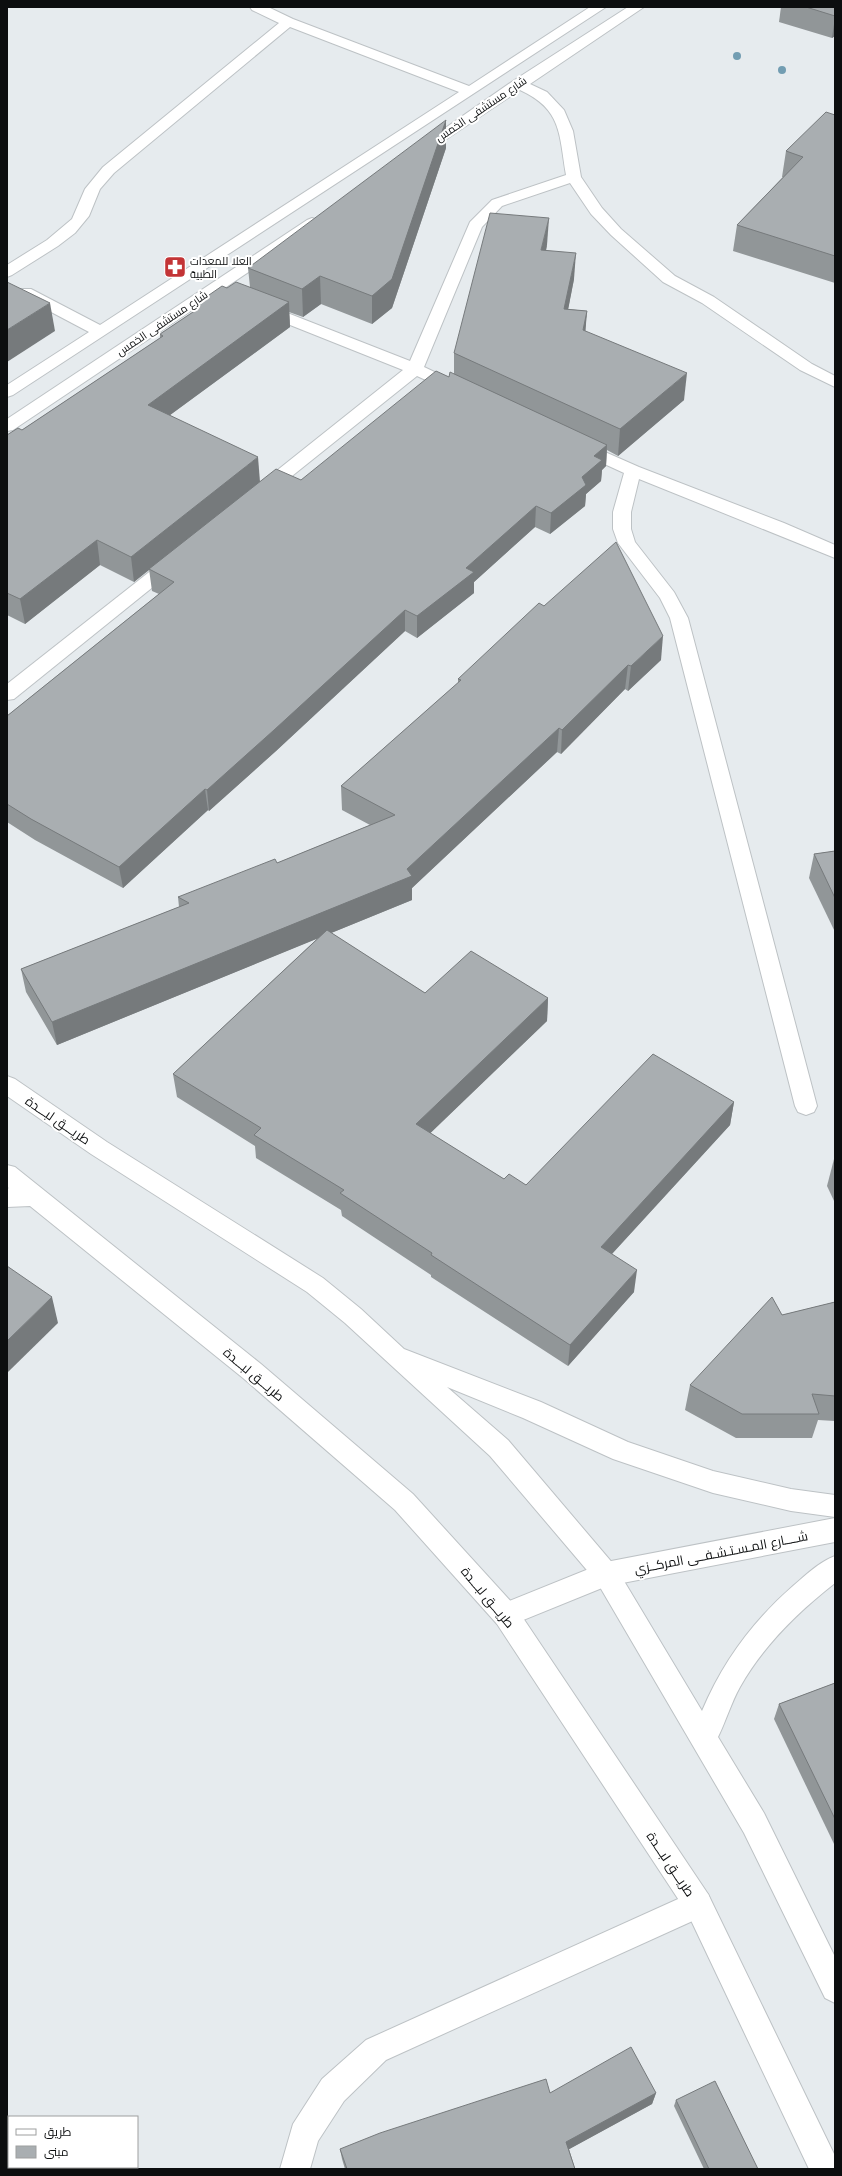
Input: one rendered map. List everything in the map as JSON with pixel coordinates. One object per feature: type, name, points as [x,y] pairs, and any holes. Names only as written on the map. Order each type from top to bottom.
[{"type":"street","points":[[257,7],[288,22],[470,91]]},
{"type":"street","name":"شارع مستشفى الخمس","points":[[7,392],[599,7]]},
{"type":"street","name":"شارع مستشفى الخمس","points":[[412,155],[637,7]]},
{"type":"street","points":[[7,272],[64,234],[78,221],[85,209],[90,194],[102,178],[122,158],[288,22]]},
{"type":"street","points":[[518,84],[542,95],[557,110],[566,131],[574,177],[596,210],[616,232],[669,279],[708,300],[806,367],[835,382]]},
{"type":"street","points":[[248,502],[414,369],[475,225],[497,203],[574,177]]},
{"type":"street","name":"شارع مستشفى الخمس","points":[[7,426],[326,213]]},
{"type":"street","points":[[7,283],[100,331]]},
{"type":"street","points":[[214,289],[414,369],[471,395]]},
{"type":"street","points":[[562,438],[633,471],[778,527],[835,552]]},
{"type":"street","points":[[633,471],[622,512],[622,529],[627,543],[668,596],[679,618],[806,1106]]},
{"type":"street","points":[[7,694],[186,551]]},
{"type":"street","name":"طريـــق لبـــدة","points":[[7,1085],[98,1148],[315,1285],[353,1316],[392,1353],[499,1448],[606,1574],[754,1823],[835,1988]]},
{"type":"street","name":"طريـــق لبـــدة","points":[[7,1174],[252,1371],[404,1502],[506,1615],[698,1904],[825,2169]]},
{"type":"street","points":[[7,1198],[34,1196]]},
{"type":"street","points":[[392,1353],[532,1410],[622,1450],[699,1477],[791,1500],[835,1506]]},
{"type":"street","name":"شــــارع المـسـتـشـفــى المركــزي","points":[[506,1615],[606,1574],[835,1530]]},
{"type":"street","points":[[704,1739],[734,1672],[762,1634],[806,1590],[835,1568]]},
{"type":"street","points":[[295,2169],[304,2135],[333,2090],[376,2050],[698,1904]]},
{"type":"building","points":[[806,7],[835,7],[835,16]]},
{"type":"building","points":[[826,112],[835,115],[835,256],[737,225],[803,157],[786,151]]},
{"type":"building","points":[[446,120],[392,279],[372,296],[320,276],[302,289],[248,268]]},
{"type":"building","points":[[490,213],[549,218],[541,250],[576,253],[564,309],[587,311],[583,330],[687,373],[620,429],[454,353]]},
{"type":"building","points":[[7,282],[50,303],[7,330]]},
{"type":"building","points":[[236,282],[289,302],[148,405],[258,457],[131,557],[97,540],[20,599],[7,593],[7,435],[18,428],[22,430],[163,336],[160,334],[199,308],[196,304],[222,286],[227,288]]},
{"type":"building","points":[[436,371],[449,377],[450,372],[607,445],[594,456],[602,460],[582,477],[586,485],[551,513],[536,506],[466,568],[474,572],[417,616],[405,610],[274,730],[207,790],[205,789],[119,867],[31,819],[7,804],[7,716],[174,582],[149,569],[276,469],[301,480]]},
{"type":"building","points":[[616,542],[663,636],[631,666],[628,665],[562,730],[559,728],[407,869],[412,876],[52,1022],[21,969],[189,903],[178,897],[275,859],[277,863],[395,815],[341,786],[461,680],[458,679],[539,603],[544,606]]},
{"type":"building","points":[[835,851],[835,898],[814,854]]},
{"type":"building","points":[[327,930],[425,993],[471,951],[548,998],[416,1124],[504,1179],[509,1174],[526,1185],[653,1054],[734,1102],[601,1247],[637,1270],[570,1345],[431,1255],[432,1253],[340,1193],[344,1190],[254,1135],[261,1128],[173,1074]]},
{"type":"building","points":[[7,1266],[52,1297],[7,1341]]},
{"type":"building","points":[[772,1297],[782,1315],[835,1302],[835,1396],[812,1394],[819,1414],[742,1414],[690,1385]]},
{"type":"building","points":[[835,1683],[835,1819],[779,1704]]},
{"type":"building","points":[[631,2047],[656,2093],[566,2142],[575,2169],[347,2169],[340,2149],[380,2133],[546,2079],[550,2093]]},
{"type":"building","points":[[715,2081],[758,2169],[709,2169],[676,2100]]},
{"type":"place","name":"العلا للمعدات الطبية","points":[[175,267]]}]
